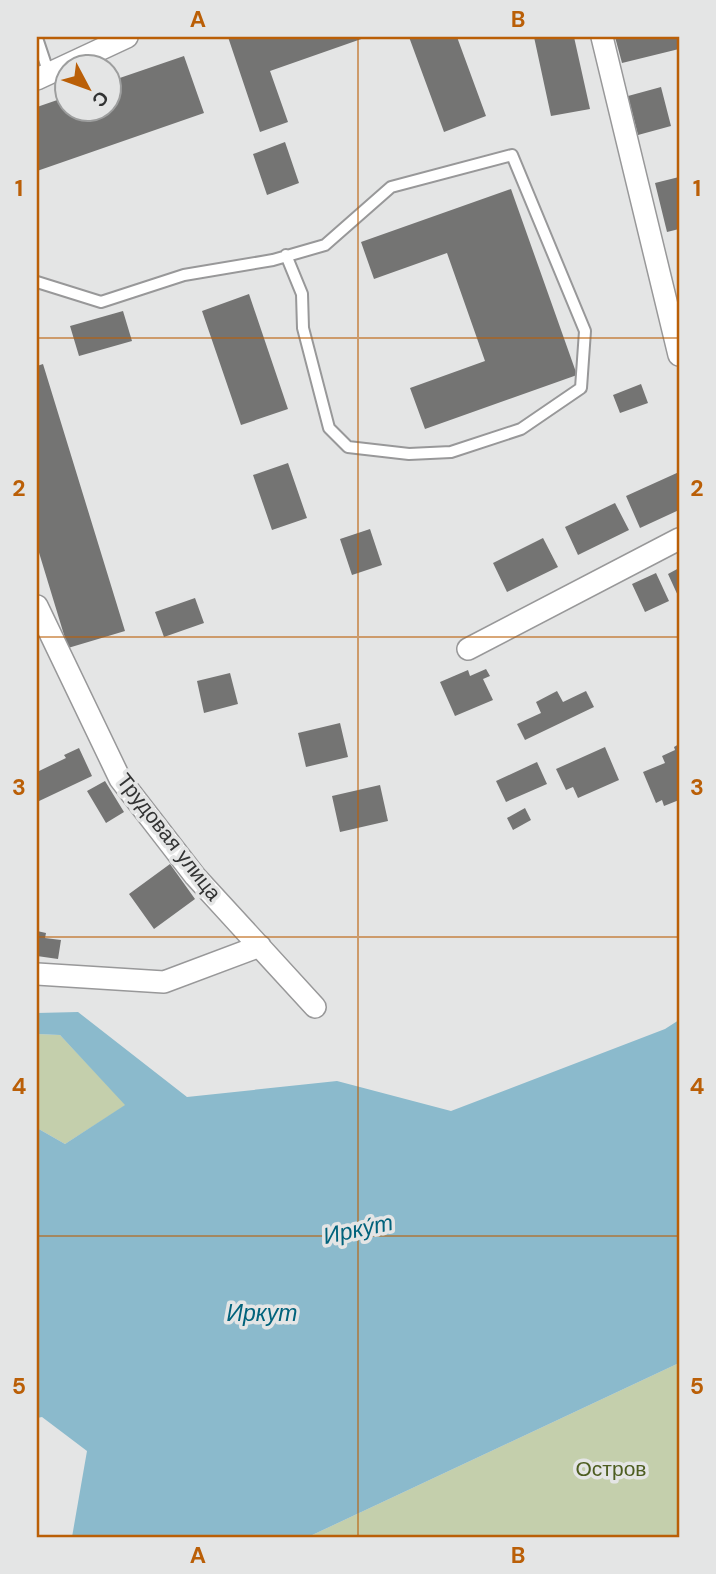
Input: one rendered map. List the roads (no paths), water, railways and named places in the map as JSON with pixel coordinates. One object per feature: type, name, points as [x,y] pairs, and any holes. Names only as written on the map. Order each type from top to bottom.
[{"type":"street","points":[[43,76],[127,37]]},
{"type":"street","points":[[602,37],[679,355]]},
{"type":"street","points":[[468,649],[679,539]]},
{"type":"street","name":"Трудовая улица","points":[[37,606],[120,779],[195,876],[315,1007]]},
{"type":"street","points":[[37,974],[164,982],[260,946]]},
{"type":"lane","points":[[37,38],[43,76]]},
{"type":"lane","points":[[37,282],[101,302],[184,275],[274,260],[286,255],[325,245],[391,187],[512,155],[585,331],[581,388],[521,429],[451,452],[409,454],[348,447],[329,428],[303,328],[302,294],[286,255]]},
{"type":"water","name":"Иркут","points":[[78,1012],[187,1097],[337,1081],[451,1111],[665,1029],[679,1020],[679,1363],[308,1537],[72,1537],[87,1451],[42,1417],[37,1418],[37,1128],[65,1144],[125,1105],[60,1035],[37,1034],[37,1013]]},
{"type":"water label","name":"Ирку́т","points":[[358,1229]]},
{"type":"park label","name":"Остров","points":[[611,1469]]}]
